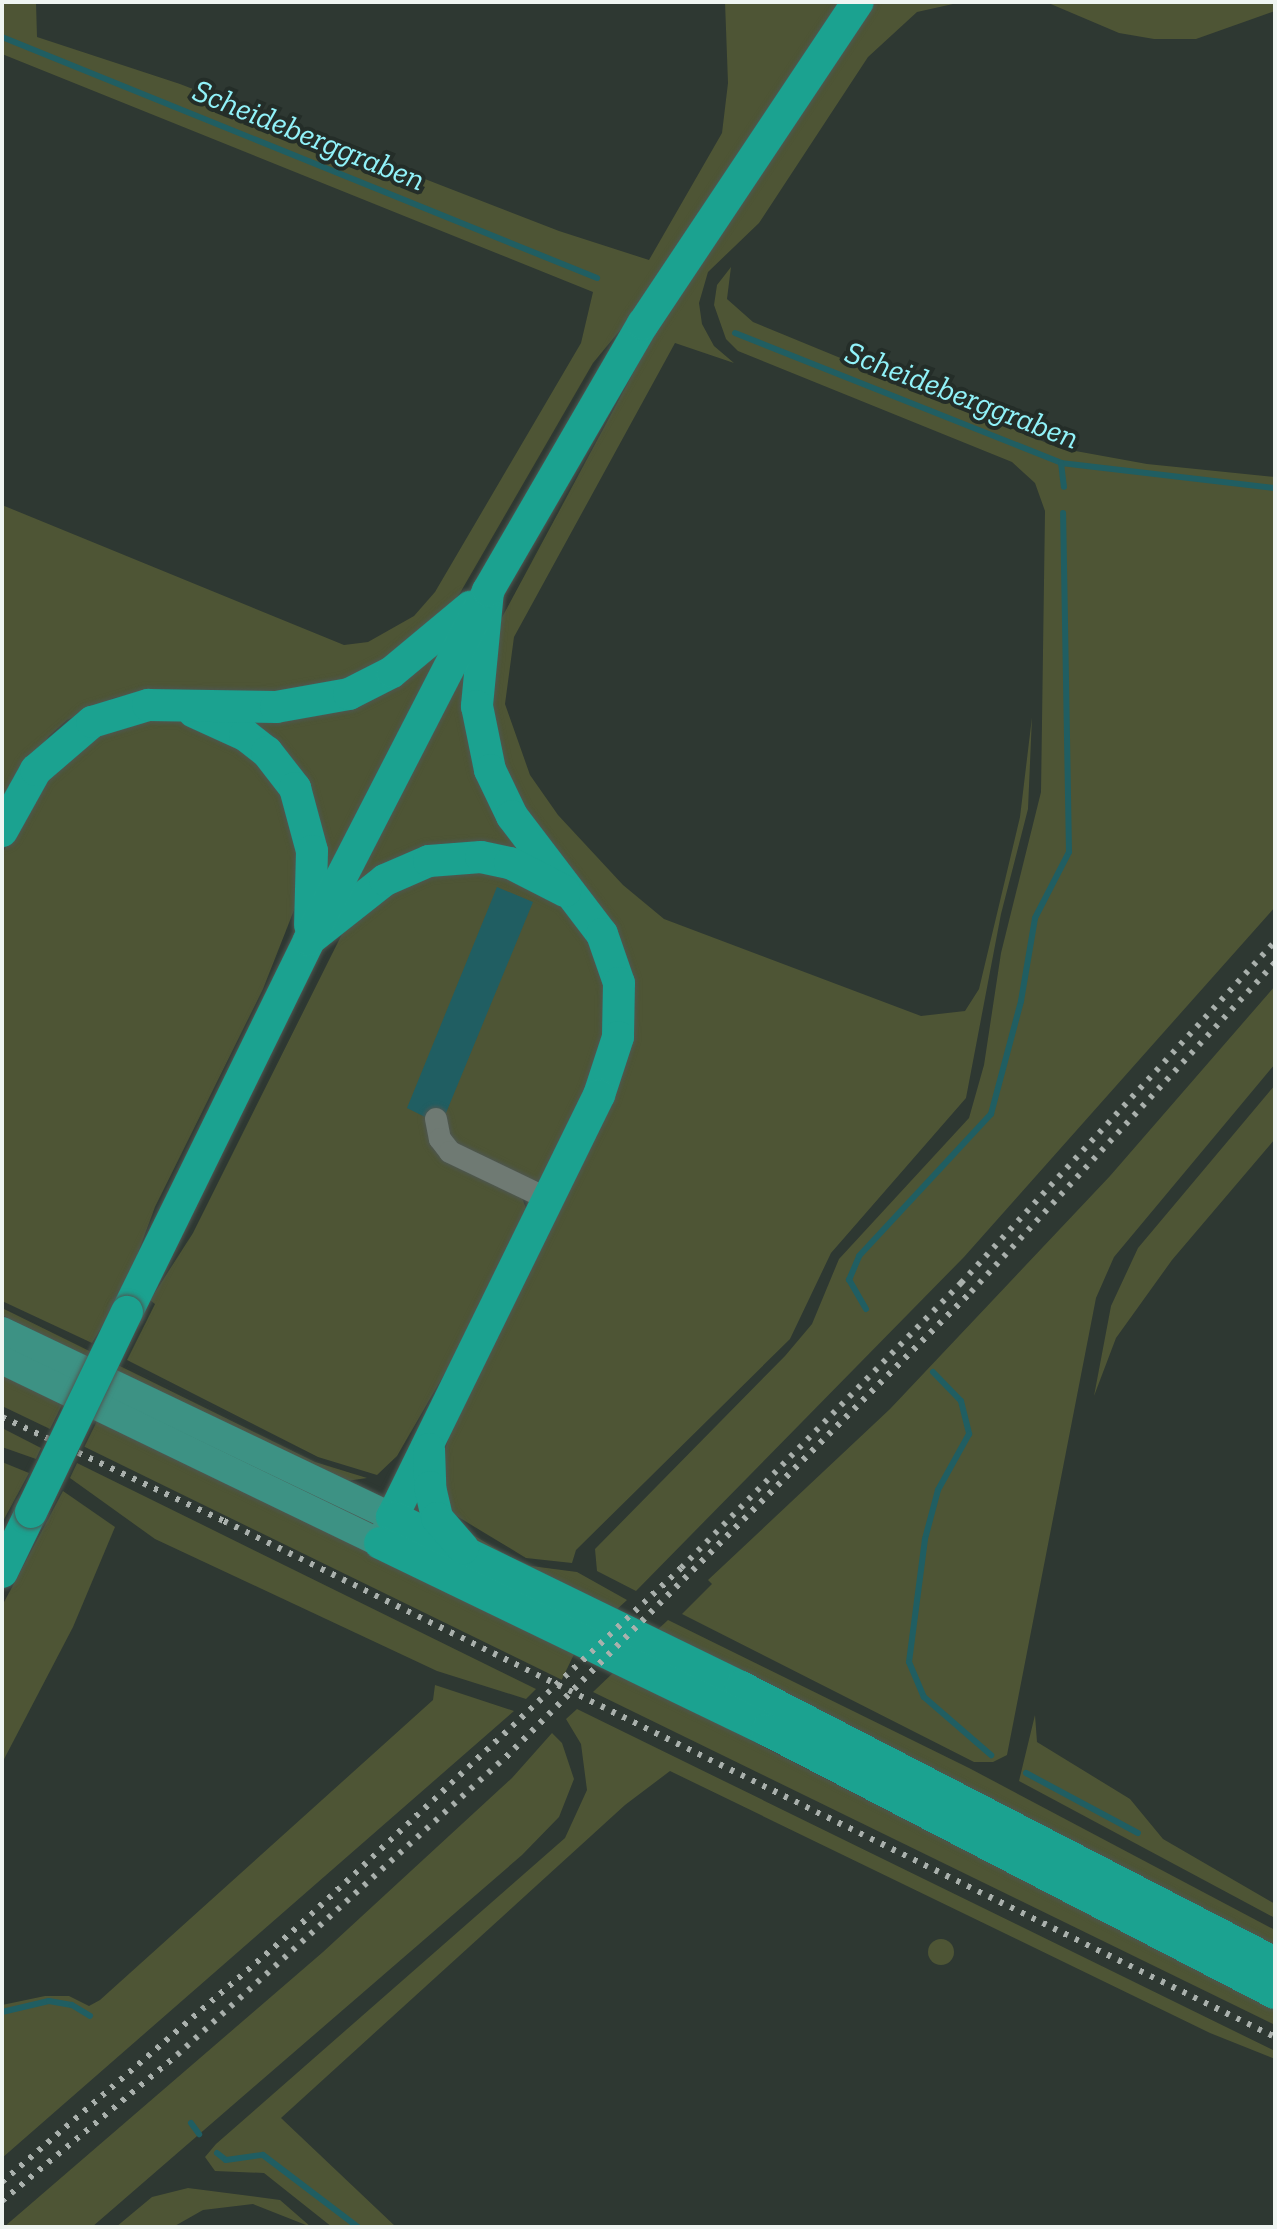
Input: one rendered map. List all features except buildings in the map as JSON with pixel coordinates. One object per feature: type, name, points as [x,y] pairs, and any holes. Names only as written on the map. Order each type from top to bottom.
[{"type":"highway","points":[[2,1572],[309,940],[488,591],[643,324],[858,2]]},
{"type":"highway","points":[[2,831],[36,770],[75,732],[128,707],[172,704],[276,707],[349,694],[402,665],[488,591]]},
{"type":"highway","points":[[386,1530],[599,1095],[619,1023],[613,960],[575,897],[512,816],[490,770],[477,706],[488,591]]},
{"type":"highway","points":[[172,704],[245,735],[267,752],[295,788],[312,851],[309,940]]},
{"type":"highway","points":[[309,940],[385,880],[429,861],[481,857],[510,863],[575,897]]},
{"type":"highway","points":[[429,1442],[430,1487],[437,1518],[470,1555]]},
{"type":"highway","points":[[386,1530],[470,1555],[861,1748],[1275,1963]]},
{"type":"highway","points":[[386,1530],[1275,1993]]},
{"type":"main road","points":[[2,1331],[386,1530]]},
{"type":"main road","points":[[2,1360],[386,1530]]},
{"type":"lane","points":[[436,1119],[440,1139],[450,1152],[548,1199]]},
{"type":"green space","points":[[2,2],[36,2],[37,37],[180,84],[559,231],[649,260],[722,133],[728,83],[725,2],[843,2],[631,317],[593,363],[460,593],[425,638],[324,692],[145,691],[114,698],[67,720],[49,736],[2,804],[2,505],[344,645],[368,642],[414,616],[435,592],[581,343],[593,292],[2,54]]},
{"type":"green space","points":[[873,2],[962,2],[917,12],[868,57],[759,223],[708,272],[699,303],[702,324],[714,346],[734,363],[675,343],[514,637],[505,704],[530,775],[558,815],[623,885],[664,919],[921,1016],[965,1011],[979,989],[1020,817],[1032,717],[1028,809],[1001,914],[966,1098],[831,1253],[790,1339],[576,1550],[572,1563],[526,1558],[450,1512],[438,1471],[450,1434],[633,1011],[532,830],[490,741],[499,623],[667,310]]},
{"type":"green space","points":[[1046,2],[1275,2],[1275,11],[1196,39],[1154,39],[1119,33]]},
{"type":"green space","points":[[731,267],[727,299],[753,322],[1059,448],[1147,464],[1275,477],[1275,907],[964,1257],[636,1591],[597,1571],[595,1549],[785,1356],[812,1324],[839,1259],[969,1118],[984,1065],[1001,953],[1041,792],[1045,511],[1035,483],[1012,462],[738,351],[726,339],[714,305],[717,285]]},
{"type":"green space","points":[[446,643],[318,897],[322,845],[226,712],[260,715]]},
{"type":"green space","points":[[471,659],[532,855],[496,852],[338,911]]},
{"type":"green space","points":[[137,720],[182,720],[257,754],[300,826],[298,900],[263,989],[155,1207],[125,1288],[92,1343],[2,1301],[2,854],[32,798],[83,742]]},
{"type":"green space","points":[[456,866],[522,878],[575,917],[603,972],[607,1020],[596,1070],[544,1181],[521,1180],[454,1150],[444,1130],[435,1127],[435,1145],[448,1157],[520,1192],[528,1214],[468,1333],[397,1456],[377,1475],[318,1457],[127,1360],[155,1304],[150,1300],[193,1233],[343,932],[370,902],[396,884]]},
{"type":"green space","points":[[1275,986],[1275,1064],[1114,1257],[1096,1298],[1007,1755],[993,1762],[974,1762],[682,1614],[712,1584],[708,1580],[890,1409],[1110,1176]]},
{"type":"green space","points":[[1275,1085],[1275,1139],[1172,1260],[1116,1338],[1094,1396],[1111,1306],[1138,1248]]},
{"type":"green space","points":[[2,1308],[315,1462],[367,1478],[347,1481],[312,1467],[2,1315]]},
{"type":"green space","points":[[2,1371],[64,1401],[50,1429],[2,1406]]},
{"type":"green space","points":[[98,1419],[575,1652],[562,1680],[84,1447]]},
{"type":"green space","points":[[2,1428],[41,1448],[36,1459],[2,1447]]},
{"type":"green space","points":[[2,1462],[29,1473],[2,1523]]},
{"type":"green space","points":[[77,1463],[536,1689],[526,1699],[437,1671],[155,1539],[70,1478]]},
{"type":"green space","points":[[63,1491],[115,1527],[73,1627],[2,1763],[2,1606]]},
{"type":"green space","points":[[458,1526],[508,1556],[531,1566],[577,1572],[627,1600],[614,1612],[477,1546]]},
{"type":"green space","points":[[668,1620],[969,1768],[1275,1930],[1275,1946],[655,1632]]},
{"type":"green space","points":[[615,1671],[1275,2009],[1275,2025],[593,1692]]},
{"type":"green space","points":[[435,1685],[514,1711],[2,2158],[2,2005],[45,1996],[69,1996],[89,2006],[100,2000],[433,1700]]},
{"type":"green space","points":[[577,1709],[1275,2051],[1275,2059],[1210,2033],[670,1771],[625,1805],[281,2118],[396,2227],[332,2227],[264,2173],[215,2171],[205,2157],[216,2144],[565,1838],[587,1790],[581,1744],[566,1719]]},
{"type":"green space","points":[[1035,1715],[1037,1742],[1130,1799],[1163,1839],[1275,1904],[1275,1918],[1019,1781]]},
{"type":"green space","points":[[552,1733],[562,1743],[574,1779],[559,1817],[522,1855],[92,2227],[4,2227],[323,1952],[512,1778]]},
{"type":"green space","points":[[941,1939],[950,1943],[954,1952],[950,1961],[941,1965],[932,1961],[928,1952],[932,1943]]},
{"type":"green space","points":[[188,2188],[280,2200],[311,2227],[253,2204],[203,2210],[173,2227],[116,2227],[152,2197]]},
{"type":"water","points":[[497,887],[533,902],[446,1113],[427,1118],[407,1108]]},
{"type":"waterway","name":"Scheideberggraben","points":[[2,37],[597,278]]},
{"type":"waterway","name":"Scheideberggraben","points":[[735,333],[1061,463],[1275,488]]},
{"type":"waterway","points":[[1061,463],[1064,487]]},
{"type":"waterway","points":[[866,1309],[849,1280],[859,1256],[991,1114],[1021,1001],[1035,918],[1069,852],[1063,513]]},
{"type":"waterway","points":[[933,1372],[961,1401],[969,1434],[938,1490],[925,1539],[909,1662],[924,1697],[991,1755]]},
{"type":"waterway","points":[[1026,1773],[1138,1833]]},
{"type":"waterway","points":[[2,2012],[49,2001],[72,2005],[90,2016]]},
{"type":"waterway","points":[[191,2123],[199,2134]]},
{"type":"waterway","points":[[217,2153],[226,2160],[263,2155],[358,2227]]},
{"type":"railway","points":[[2,2182],[302,1923],[681,1568],[961,1283],[1275,942]]},
{"type":"railway","points":[[2,2201],[177,2055],[506,1757],[971,1292],[1275,962]]},
{"type":"railway","points":[[2,1417],[224,1521],[1275,2037]]}]
